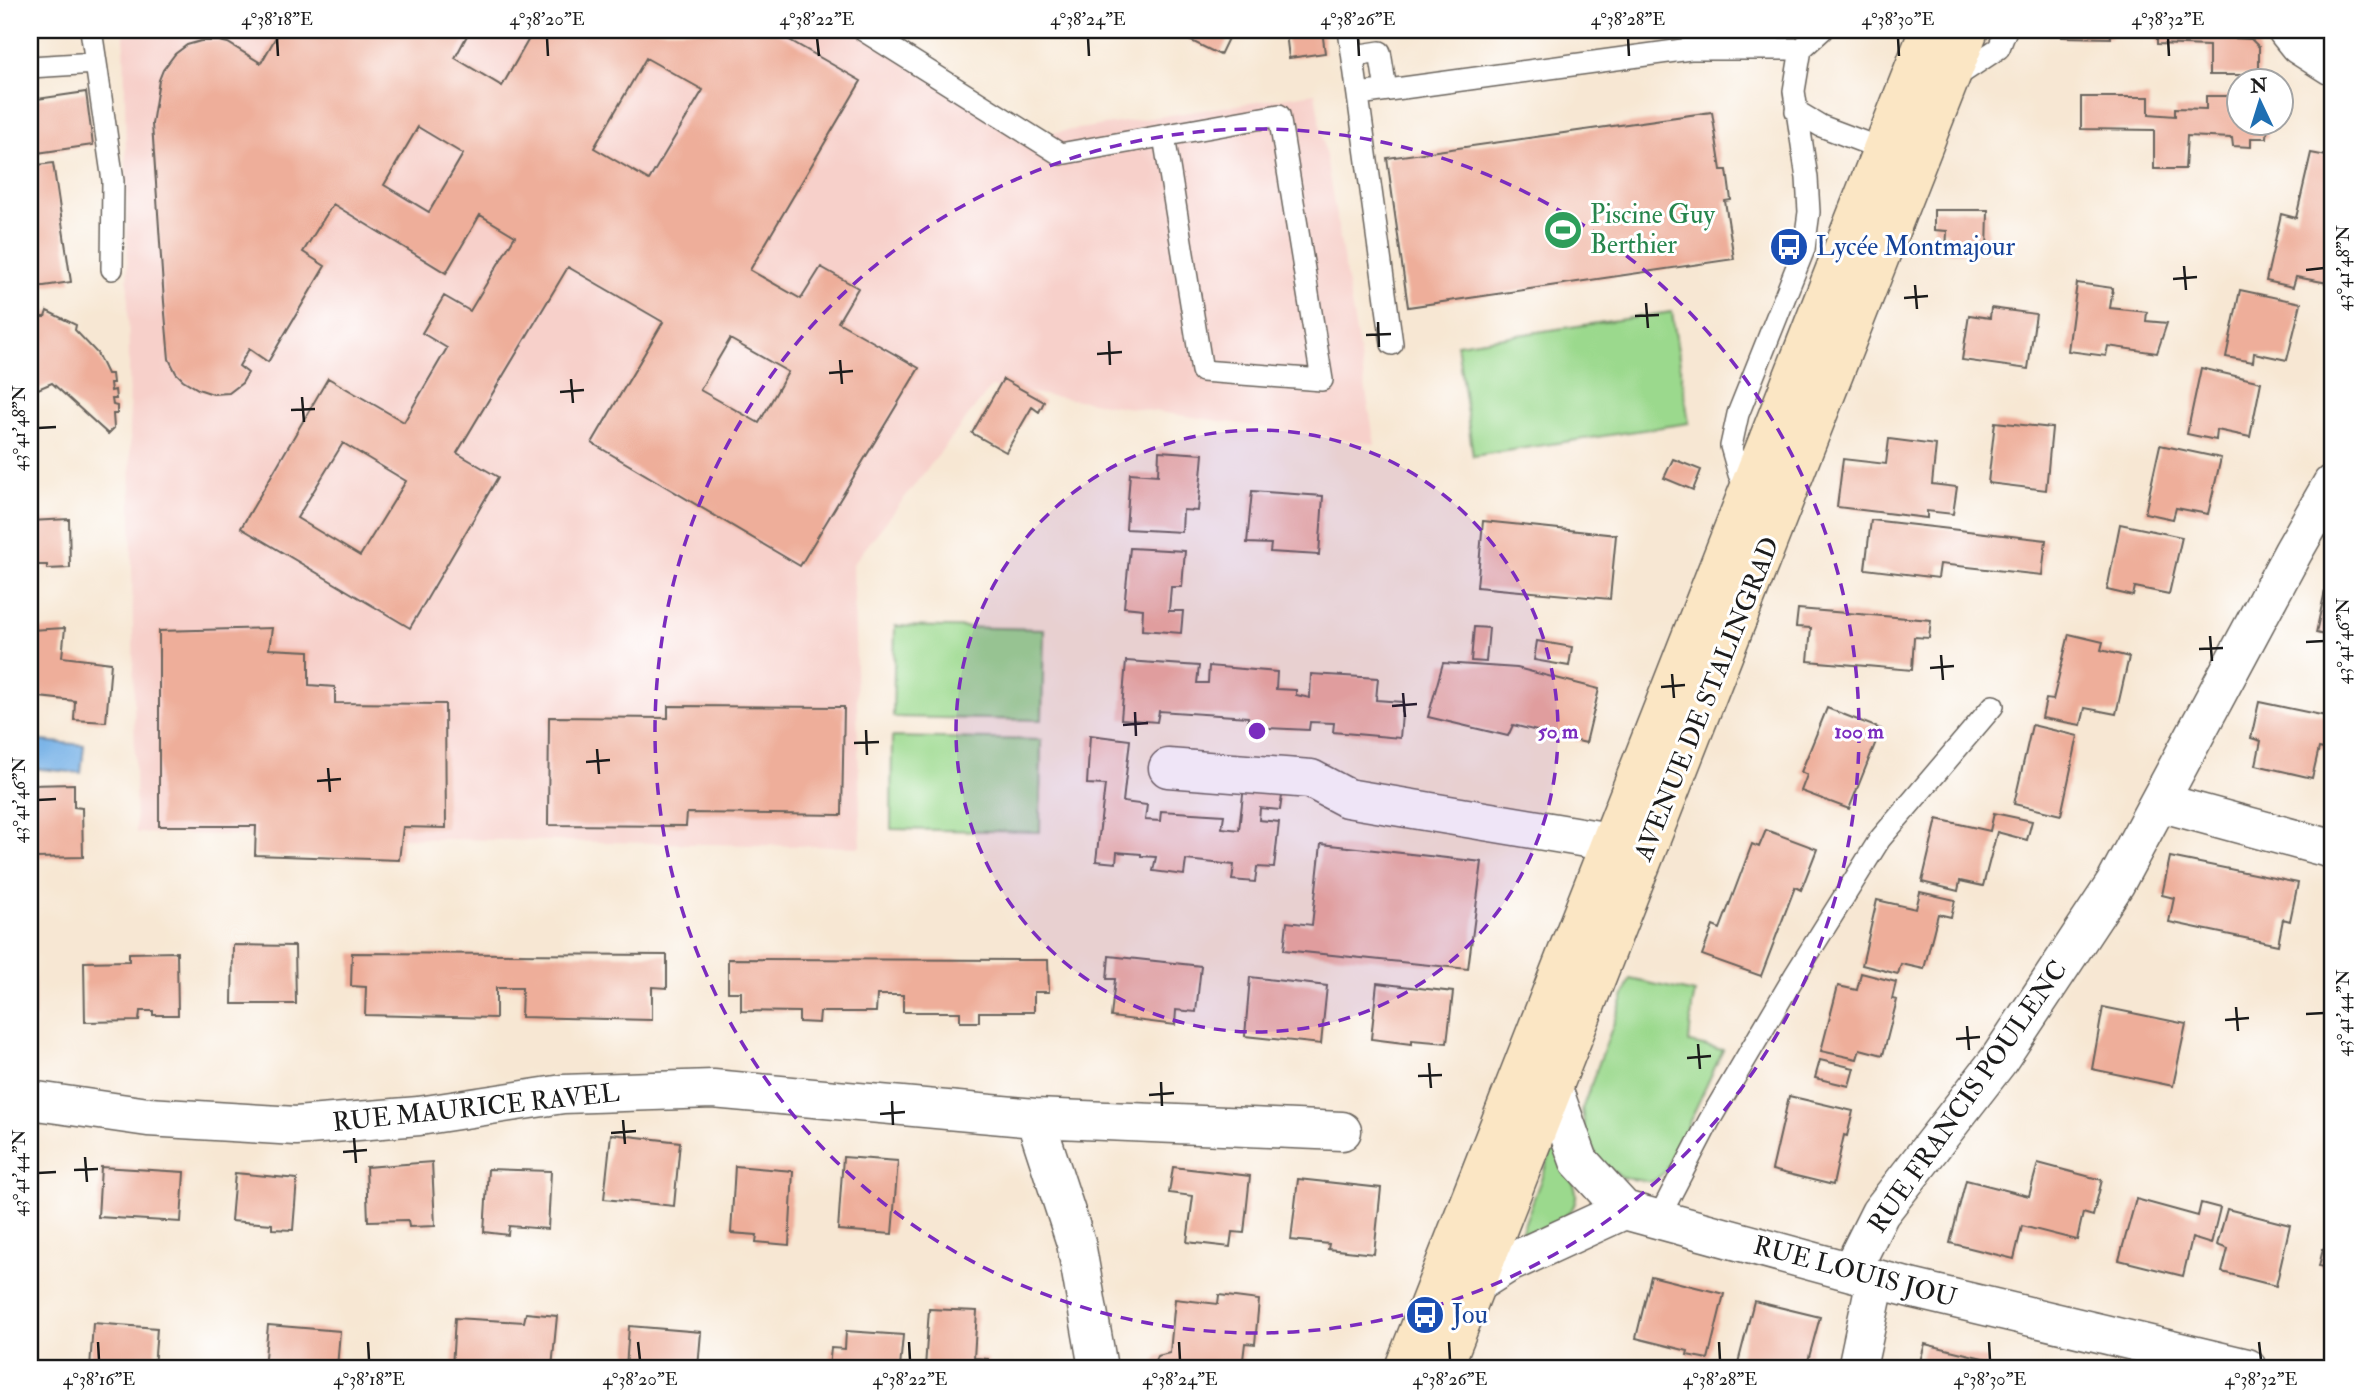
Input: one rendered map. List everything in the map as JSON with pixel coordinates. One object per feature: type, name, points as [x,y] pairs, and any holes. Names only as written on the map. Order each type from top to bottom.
[{"type":"main road","name":"AVENUE DE STALINGRAD","points":[[1404,1368],[1460,1277],[1536,1083],[1610,842],[1929,30]]},
{"type":"main road","name":"AVENUE DE STALINGRAD","points":[[1536,1083],[1630,894],[1958,58]]},
{"type":"main road","points":[[1882,149],[1907,140],[1930,82],[1958,58]]},
{"type":"main road","points":[[1750,484],[1781,463],[1812,387],[1833,379],[1822,360],[1849,286],[1840,256]]},
{"type":"main road","points":[[1630,894],[1610,842],[1658,822]]},
{"type":"main road","name":"AVENUE DE STALINGRAD","points":[[1443,1368],[1460,1277]]},
{"type":"street","points":[[2287,30],[2299,45],[2332,66]]},
{"type":"street","name":"RUE FRANCIS POULENC","points":[[1857,1368],[1864,1275],[1880,1213],[1998,1061],[2115,884],[2332,484]]},
{"type":"street","points":[[1168,768],[1311,779],[1347,798],[1610,842]]},
{"type":"street","points":[[2159,802],[2332,849]]},
{"type":"street","points":[[1460,1277],[1507,1264],[1641,1214],[1579,1161],[1536,1083]]},
{"type":"street","name":"RUE MAURICE RAVEL","points":[[30,1100],[148,1117],[296,1126],[419,1116],[563,1094],[713,1089],[1035,1118],[1342,1131]]},
{"type":"street","points":[[1035,1118],[1076,1243],[1098,1368]]},
{"type":"street","name":"RUE LOUIS JOU","points":[[1641,1214],[1864,1275],[2247,1368]]},
{"type":"lane","points":[[91,30],[113,181],[112,269]]},
{"type":"lane","points":[[863,30],[1060,154],[1279,115],[1322,380],[1202,371],[1164,136]]},
{"type":"lane","points":[[1349,30],[1392,344]]},
{"type":"lane","points":[[1750,484],[1739,474],[1731,446],[1736,424],[1804,249],[1809,212],[1807,177],[1794,91],[1801,49],[1822,30]]},
{"type":"lane","points":[[1958,58],[1999,48],[2006,30]]},
{"type":"lane","points":[[1359,94],[1690,49],[1801,49]]},
{"type":"lane","points":[[1354,56],[1380,52],[1386,90]]},
{"type":"lane","points":[[30,67],[96,62]]},
{"type":"lane","points":[[1796,111],[1821,126],[1882,149]]},
{"type":"lane","points":[[1641,1214],[1729,1087],[1880,839],[1993,706]]},
{"type":"shaded area","points":[[124,30],[869,30],[1045,134],[1315,93],[1375,444],[991,387],[853,564],[861,847],[136,833]]},
{"type":"green space","points":[[1672,312],[1689,423],[1473,456],[1457,344]]},
{"type":"green space","points":[[895,626],[1044,629],[1042,720],[893,717]]},
{"type":"green space","points":[[892,737],[1041,740],[1040,832],[891,829]]},
{"type":"green space","points":[[1630,979],[1695,993],[1689,1043],[1723,1050],[1667,1170],[1653,1182],[1623,1178],[1602,1164],[1586,1139],[1582,1109]]},
{"type":"green space","points":[[1552,1150],[1560,1152],[1575,1188],[1573,1208],[1558,1221],[1519,1238]]},
{"type":"water","points":[[30,740],[84,745],[81,773],[30,768]]},
{"type":"building","points":[[280,30],[470,30],[455,58],[502,86],[534,30],[772,30],[861,81],[750,270],[801,299],[821,267],[858,288],[838,322],[919,368],[800,566],[592,443],[663,322],[568,267],[457,453],[498,477],[410,628],[241,528],[328,378],[404,422],[447,348],[422,333],[444,296],[470,311],[515,236],[480,215],[446,273],[333,204],[303,252],[325,266],[268,362],[249,349],[239,366],[248,373],[242,383],[229,393],[213,394],[183,380],[169,359],[164,302],[152,124],[159,80],[175,54],[187,45],[201,41],[228,43],[261,63]],"holes":[[[646,58],[703,90],[649,180],[594,148]],[[418,127],[463,154],[429,212],[384,185]],[[730,339],[788,372],[759,423],[700,390]],[[343,443],[406,481],[360,556],[297,518]]]},
{"type":"building","points":[[1169,30],[1232,30],[1220,55]]},
{"type":"building","points":[[1322,30],[1325,53],[1289,58],[1286,33]]},
{"type":"building","points":[[2062,30],[2110,30],[2111,38],[2062,37]]},
{"type":"building","points":[[2157,30],[2233,30],[2233,38],[2251,39],[2259,47],[2259,66],[2226,66],[2226,75],[2209,75],[2209,46],[2157,44]]},
{"type":"building","points":[[86,92],[93,145],[30,154],[30,100]]},
{"type":"building","points":[[2206,96],[2226,96],[2226,136],[2267,138],[2251,138],[2251,147],[2233,146],[2232,138],[2187,136],[2185,169],[2154,169],[2154,130],[2081,129],[2081,97],[2149,97],[2149,114],[2175,116],[2175,108],[2206,109]]},
{"type":"building","name":"Piscine Guy Berthier","points":[[1712,112],[1721,170],[1727,170],[1731,200],[1725,201],[1734,259],[1408,307],[1387,158]]},
{"type":"building","points":[[2311,153],[2332,157],[2332,265],[2328,283],[2296,277],[2293,287],[2266,281],[2281,214],[2296,218]]},
{"type":"building","points":[[53,163],[71,282],[30,288],[30,166]]},
{"type":"building","points":[[1934,210],[1988,210],[1987,253],[1946,252],[1947,231],[1934,230]]},
{"type":"building","points":[[2077,283],[2113,288],[2110,308],[2147,312],[2146,321],[2167,323],[2157,353],[2108,346],[2106,356],[2068,351]]},
{"type":"building","points":[[2240,290],[2301,303],[2287,360],[2254,353],[2253,362],[2226,357]]},
{"type":"building","points":[[1991,308],[2036,314],[2028,369],[1962,360],[1969,315],[1990,318]]},
{"type":"building","points":[[47,311],[76,325],[75,330],[97,353],[107,374],[112,374],[111,391],[115,390],[116,399],[112,399],[113,405],[117,406],[117,414],[113,414],[114,428],[108,434],[52,383],[38,389],[30,389],[30,317],[45,317]]},
{"type":"building","points":[[2201,368],[2261,382],[2250,437],[2217,430],[2216,440],[2187,434]]},
{"type":"building","points":[[1003,379],[1044,402],[1039,412],[1032,407],[1006,452],[972,433]]},
{"type":"building","points":[[1995,422],[2052,428],[2046,490],[1988,483]]},
{"type":"building","points":[[1889,439],[1936,445],[1932,484],[1957,487],[1953,514],[1927,511],[1927,518],[1837,507],[1843,459],[1886,464]]},
{"type":"building","points":[[2160,445],[2221,458],[2208,514],[2176,508],[2173,519],[2145,513]]},
{"type":"building","points":[[1159,451],[1203,454],[1198,511],[1183,510],[1182,532],[1126,529],[1130,473],[1158,475]]},
{"type":"building","points":[[1673,459],[1701,470],[1693,490],[1664,478]]},
{"type":"building","points":[[1252,491],[1323,496],[1319,555],[1270,552],[1271,544],[1247,543]]},
{"type":"building","points":[[69,519],[70,568],[47,569],[47,565],[30,565],[30,521]]},
{"type":"building","points":[[1871,520],[2046,540],[2042,575],[1940,564],[1938,578],[1865,569]]},
{"type":"building","points":[[1483,521],[1616,535],[1610,599],[1477,587]]},
{"type":"building","points":[[2120,524],[2182,537],[2169,594],[2135,587],[2133,596],[2107,590]]},
{"type":"building","points":[[1130,548],[1185,551],[1182,587],[1171,587],[1169,611],[1183,611],[1181,633],[1142,630],[1143,609],[1124,607]]},
{"type":"building","points":[[2330,567],[2332,568],[2332,637],[2316,633]]},
{"type":"building","points":[[1798,609],[1931,620],[1929,638],[1914,637],[1912,670],[1808,661],[1811,628],[1796,627]]},
{"type":"building","points":[[1474,627],[1489,628],[1486,662],[1471,661]]},
{"type":"building","points":[[65,628],[62,657],[111,663],[106,722],[74,720],[75,701],[30,696],[30,630]]},
{"type":"building","points":[[272,628],[269,649],[309,651],[309,685],[335,687],[335,703],[445,704],[446,828],[403,827],[399,860],[255,855],[256,826],[159,826],[159,631]]},
{"type":"building","points":[[2069,634],[2103,642],[2101,650],[2129,657],[2116,714],[2085,708],[2081,725],[2042,718],[2046,699],[2053,700]]},
{"type":"building","points":[[1537,641],[1572,647],[1569,666],[1534,660]]},
{"type":"building","points":[[1126,661],[1199,666],[1197,683],[1208,683],[1209,666],[1277,672],[1276,689],[1296,690],[1296,695],[1310,698],[1311,674],[1378,678],[1376,700],[1403,702],[1400,738],[1333,732],[1334,723],[1310,722],[1309,730],[1248,727],[1248,717],[1159,711],[1157,722],[1121,719]]},
{"type":"building","points":[[1443,663],[1517,668],[1599,689],[1586,743],[1513,725],[1508,736],[1428,717]]},
{"type":"building","points":[[2331,692],[2332,751],[2319,748],[2312,778],[2256,765],[2261,741],[2251,738],[2259,702],[2326,716]]},
{"type":"building","points":[[668,706],[844,707],[842,815],[687,813],[686,826],[548,825],[549,717],[668,718]]},
{"type":"building","points":[[1827,708],[1881,729],[1849,809],[1801,791],[1807,775],[1801,772]]},
{"type":"building","points":[[2032,725],[2078,736],[2061,815],[2014,804]]},
{"type":"building","points":[[1090,735],[1130,740],[1123,802],[1147,805],[1145,820],[1160,821],[1161,811],[1224,815],[1222,828],[1239,830],[1244,786],[1283,789],[1280,810],[1260,808],[1259,820],[1279,822],[1274,868],[1257,867],[1255,882],[1232,880],[1234,865],[1186,860],[1184,875],[1153,871],[1156,857],[1141,854],[1117,852],[1116,863],[1096,861],[1105,785],[1087,784]]},
{"type":"building","points":[[74,784],[74,807],[82,808],[83,857],[36,858],[30,785]]},
{"type":"building","points":[[1994,813],[2032,821],[2027,840],[1997,832],[1983,886],[1960,881],[1958,891],[1922,882],[1937,819],[1990,831]]},
{"type":"building","points":[[1766,830],[1817,849],[1801,890],[1795,887],[1761,976],[1702,955],[1713,926],[1720,929],[1752,844],[1759,847]]},
{"type":"building","points":[[1321,844],[1482,862],[1468,969],[1284,950],[1287,922],[1312,925]]},
{"type":"building","points":[[2170,857],[2298,883],[2290,921],[2283,919],[2278,945],[2169,922],[2174,898],[2162,895]]},
{"type":"building","points":[[1920,892],[1955,900],[1951,917],[1938,914],[1924,969],[1901,964],[1898,974],[1862,965],[1877,900],[1916,909]]},
{"type":"building","points":[[233,945],[295,946],[296,1004],[232,1004]]},
{"type":"building","points":[[177,952],[178,1015],[153,1015],[153,1011],[140,1011],[139,1021],[85,1022],[84,962],[129,961],[129,953]]},
{"type":"building","points":[[352,953],[667,955],[667,988],[652,987],[652,1020],[521,1017],[522,988],[496,988],[496,1018],[365,1015],[366,987],[351,986]]},
{"type":"building","points":[[1109,956],[1201,966],[1196,1012],[1176,1010],[1175,1025],[1111,1017],[1115,979],[1107,979]]},
{"type":"building","points":[[728,959],[1048,960],[1049,992],[1034,992],[1034,1012],[979,1012],[979,1022],[960,1022],[960,1012],[903,1012],[903,995],[877,995],[876,1012],[820,1012],[819,1023],[799,1022],[799,1012],[741,1011],[741,992],[728,992]]},
{"type":"building","points":[[30,964],[34,964],[35,1018],[30,1018]]},
{"type":"building","points":[[1861,973],[1896,982],[1892,999],[1897,1000],[1883,1055],[1860,1049],[1857,1059],[1821,1051],[1838,986],[1857,990]]},
{"type":"building","points":[[1250,977],[1327,986],[1321,1044],[1245,1036]]},
{"type":"building","points":[[1377,983],[1453,992],[1447,1043],[1412,1040],[1412,1044],[1371,1039]]},
{"type":"building","points":[[2103,1007],[2186,1024],[2173,1086],[2092,1069]]},
{"type":"building","points":[[1820,1060],[1854,1068],[1849,1086],[1815,1078]]},
{"type":"building","points":[[1789,1096],[1853,1111],[1847,1136],[1844,1135],[1833,1185],[1772,1170]]},
{"type":"building","points":[[611,1134],[680,1142],[674,1206],[604,1199]]},
{"type":"building","points":[[843,1157],[898,1161],[892,1234],[838,1230]]},
{"type":"building","points":[[432,1162],[435,1226],[409,1227],[408,1220],[368,1221],[366,1167]]},
{"type":"building","points":[[2038,1163],[2102,1180],[2093,1216],[2083,1213],[2077,1240],[2022,1226],[2014,1259],[1950,1243],[1966,1180],[2029,1196]]},
{"type":"building","points":[[735,1166],[793,1171],[789,1245],[756,1242],[757,1235],[731,1233]]},
{"type":"building","points":[[101,1167],[184,1172],[181,1222],[98,1217]]},
{"type":"building","points":[[1173,1167],[1250,1176],[1244,1233],[1232,1232],[1230,1247],[1187,1242],[1193,1196],[1169,1193]]},
{"type":"building","points":[[488,1169],[551,1171],[548,1229],[509,1226],[508,1235],[484,1232]]},
{"type":"building","points":[[235,1173],[297,1179],[293,1230],[272,1229],[272,1224],[231,1221]]},
{"type":"building","points":[[1298,1179],[1381,1188],[1374,1254],[1328,1249],[1329,1244],[1291,1240]]},
{"type":"building","points":[[2136,1199],[2198,1216],[2201,1203],[2220,1208],[2211,1244],[2192,1238],[2183,1276],[2119,1260]]},
{"type":"building","points":[[2227,1209],[2290,1225],[2276,1286],[2222,1272],[2228,1249],[2217,1245]]},
{"type":"building","points":[[2323,1249],[2332,1251],[2332,1269],[2319,1266]]},
{"type":"building","points":[[1651,1276],[1724,1294],[1708,1359],[1636,1338]]},
{"type":"building","points":[[1219,1295],[1259,1300],[1255,1344],[1245,1343],[1242,1368],[1152,1368],[1157,1356],[1170,1353],[1175,1299],[1218,1304]]},
{"type":"building","points":[[1754,1301],[1820,1317],[1806,1368],[1757,1368],[1738,1363]]},
{"type":"building","points":[[929,1309],[977,1311],[974,1358],[988,1359],[987,1368],[925,1368]]},
{"type":"building","points":[[526,1313],[557,1316],[552,1368],[452,1368],[455,1318],[524,1322]]},
{"type":"building","points":[[93,1323],[157,1328],[154,1368],[90,1368]]},
{"type":"building","points":[[268,1325],[340,1331],[337,1368],[264,1368]]},
{"type":"building","points":[[629,1326],[701,1332],[698,1368],[626,1368]]},
{"type":"building","points":[[846,1331],[903,1335],[900,1368],[829,1368],[831,1348],[845,1349]]},
{"type":"building","points":[[1925,1344],[1987,1359],[1985,1368],[1918,1368]]},
{"type":"building","points":[[748,1363],[792,1366],[792,1368],[748,1368]]},
{"type":"place","name":"Piscine Guy Berthier","points":[[1563,230]]},
{"type":"place","name":"Lycée Montmajour","points":[[1789,247]]},
{"type":"place","name":"Jou","points":[[1425,1315]]}]
